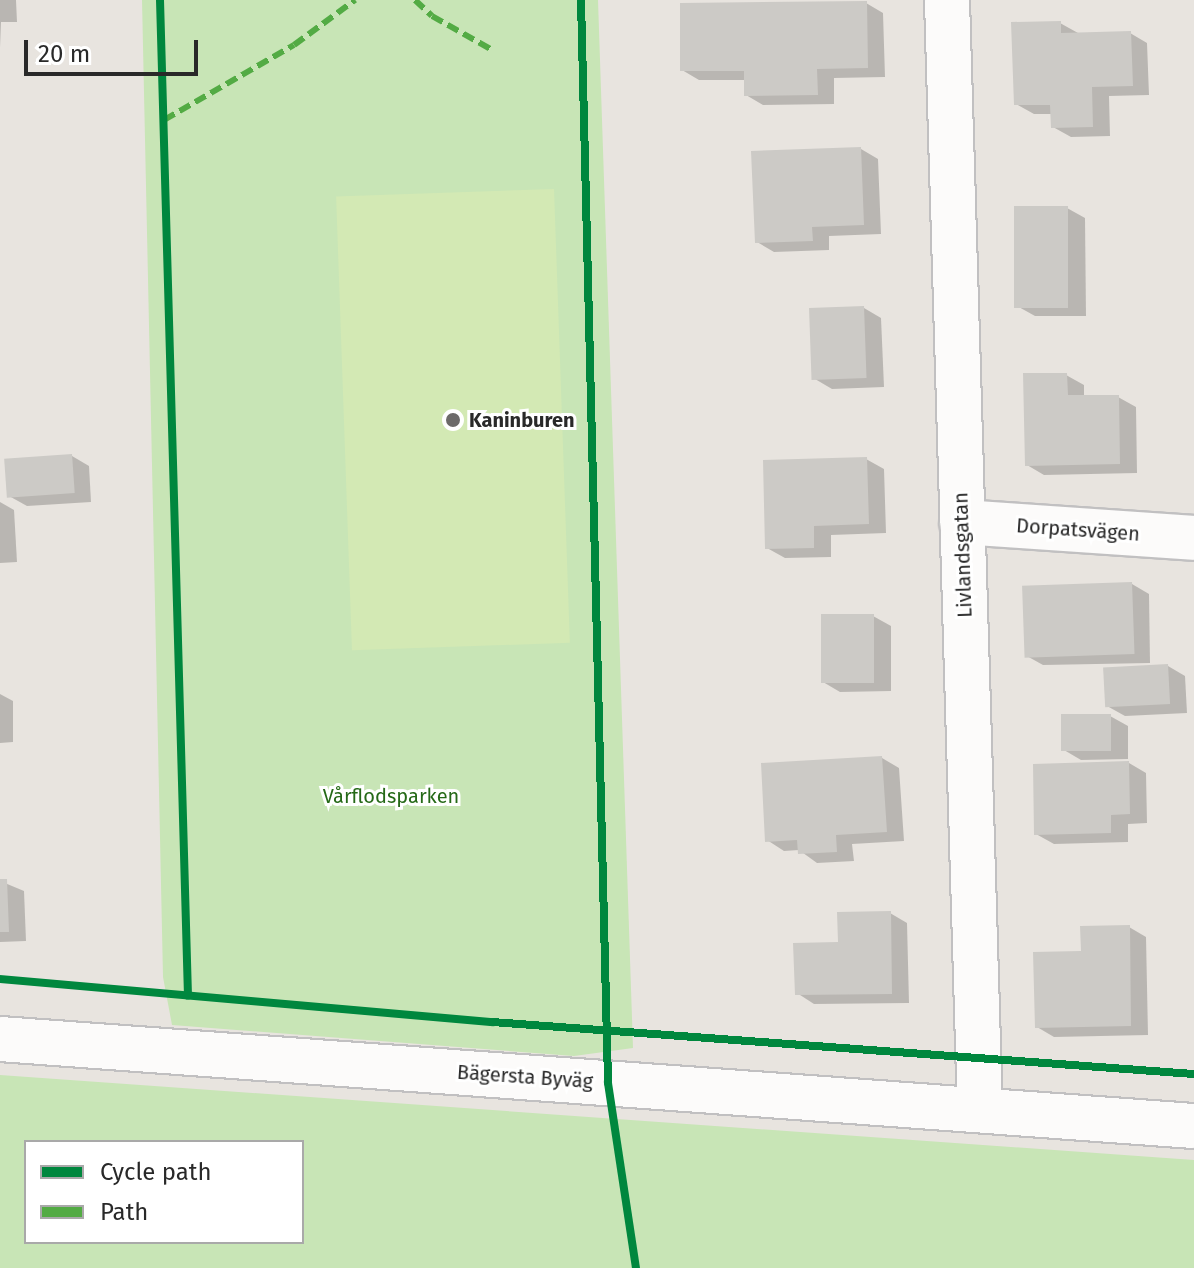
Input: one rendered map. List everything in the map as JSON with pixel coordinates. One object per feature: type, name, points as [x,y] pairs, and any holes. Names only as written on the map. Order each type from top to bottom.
[{"type":"street","name":"Livlandsgatan","points":[[947,0],[980,1110]]},
{"type":"street","name":"Dorpatsvägen","points":[[962,522],[1194,538]]},
{"type":"street","name":"Bägersta Byväg","points":[[0,1039],[1194,1126]]},
{"type":"green space","name":"Vårflodsparken","points":[[142,0],[598,0],[633,1048],[574,1056],[172,1025],[163,977]]},
{"type":"green space","name":"Kaninburen","points":[[554,189],[570,643],[352,650],[336,197]]},
{"type":"green space","points":[[0,1075],[1194,1160],[1194,1268],[0,1268]]},
{"type":"building","points":[[867,1],[868,68],[817,69],[818,95],[744,96],[744,71],[680,71],[680,3]]},
{"type":"building","points":[[1061,21],[1061,33],[1131,31],[1133,86],[1092,87],[1093,127],[1051,128],[1050,105],[1014,105],[1011,22]]},
{"type":"building","points":[[861,147],[864,225],[812,227],[813,241],[755,243],[751,151]]},
{"type":"building","points":[[1014,206],[1068,206],[1068,308],[1014,308]]},
{"type":"building","points":[[864,306],[867,378],[812,380],[809,308]]},
{"type":"building","points":[[1023,373],[1067,373],[1068,395],[1119,395],[1120,464],[1025,466]]},
{"type":"building","points":[[72,454],[75,493],[7,498],[4,459]]},
{"type":"building","points":[[867,457],[869,524],[814,526],[814,548],[765,549],[763,460]]},
{"type":"building","points":[[1132,582],[1135,654],[1025,658],[1022,586]]},
{"type":"building","points":[[821,614],[874,614],[874,683],[821,683]]},
{"type":"building","points":[[1168,664],[1170,704],[1105,707],[1103,667]]},
{"type":"building","points":[[1061,714],[1111,714],[1111,751],[1061,751]]},
{"type":"building","points":[[882,756],[887,832],[836,835],[837,852],[798,854],[797,840],[765,842],[761,763]]},
{"type":"building","points":[[1129,761],[1130,814],[1111,815],[1111,833],[1034,835],[1033,764]]},
{"type":"building","points":[[0,879],[7,879],[9,932],[0,932]]},
{"type":"building","points":[[891,911],[892,994],[795,995],[793,943],[838,942],[837,912]]},
{"type":"building","points":[[1130,925],[1131,1026],[1035,1028],[1033,952],[1081,951],[1080,926]]},
{"type":"marked path","points":[[164,120],[294,45],[355,0]]},
{"type":"marked path","points":[[415,0],[432,16],[492,50]]},
{"type":"cycle path","points":[[160,0],[188,996]]},
{"type":"cycle path","points":[[581,0],[608,1083],[636,1268]]},
{"type":"cycle path","points":[[0,979],[492,1022],[1194,1074]]},
{"type":"place","name":"Kaninburen","points":[[453,420]]}]
